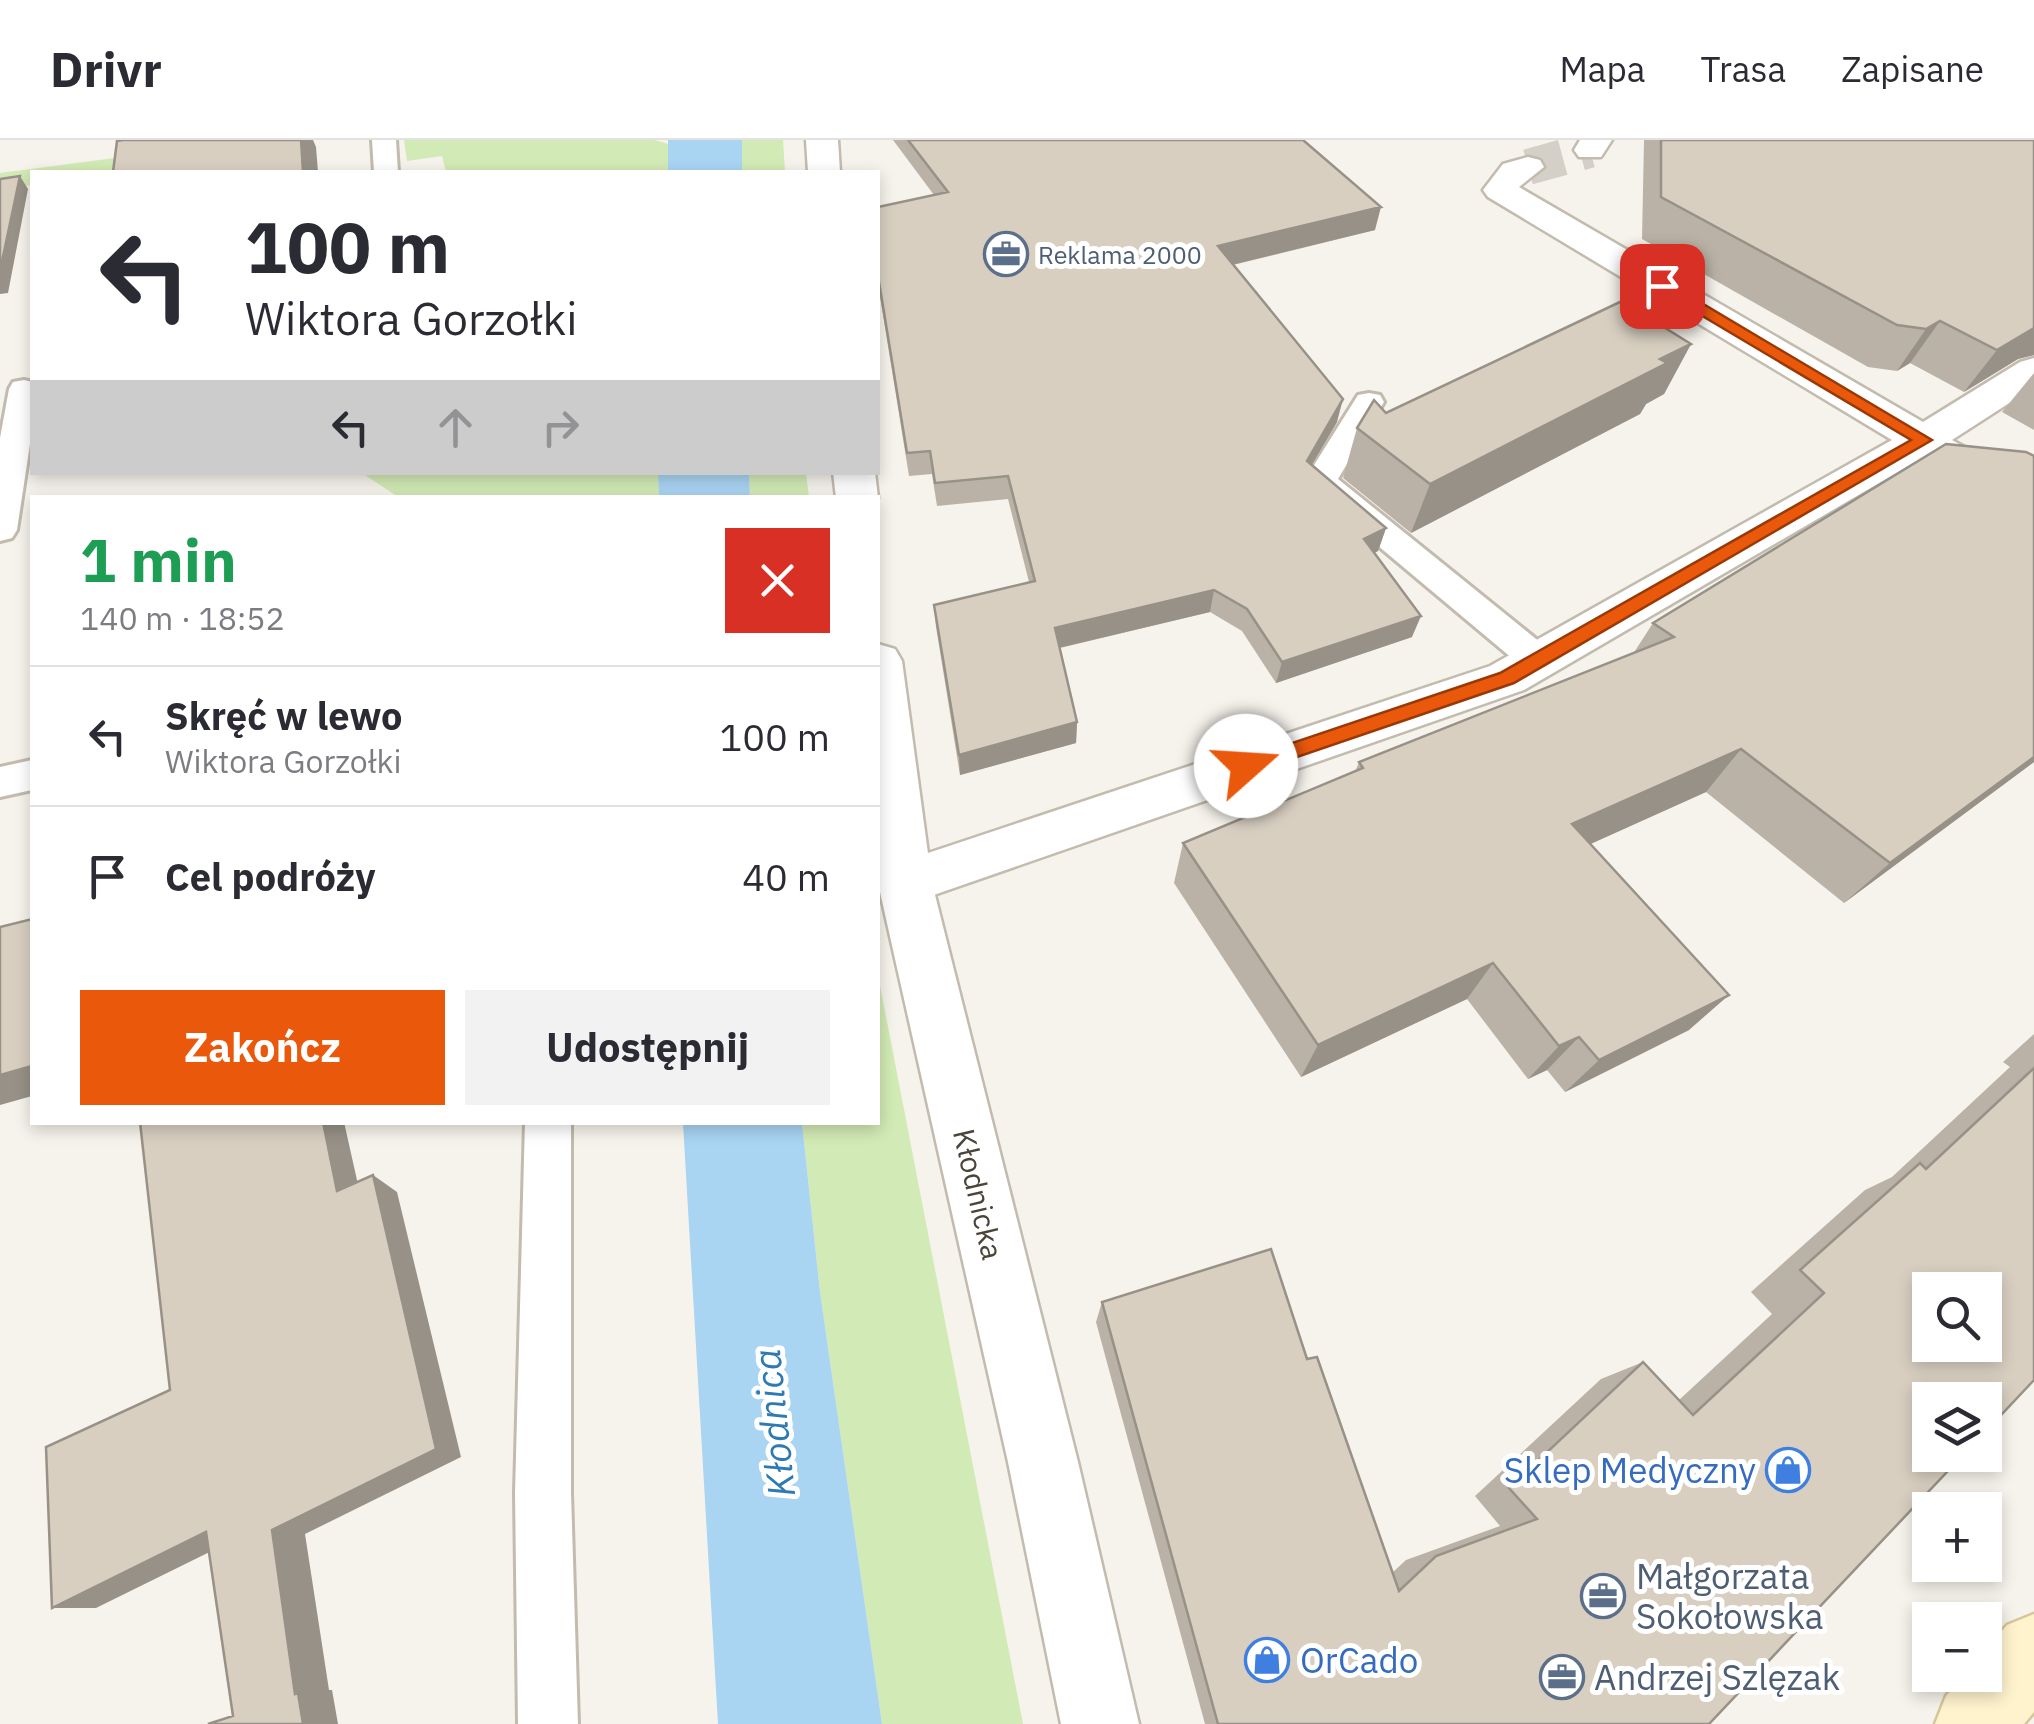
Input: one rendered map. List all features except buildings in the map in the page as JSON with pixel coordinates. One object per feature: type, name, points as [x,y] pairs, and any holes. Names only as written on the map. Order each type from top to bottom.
[{"type":"main road","points":[[1974,1724],[2034,1652]]},
{"type":"street","points":[[822,140],[824,170]]},
{"type":"street","points":[[1514,178],[1923,440],[2034,506]]},
{"type":"street","points":[[905,882],[1507,678],[1923,440],[2034,370]]},
{"type":"street","name":"Kłodnicka","points":[[880,676],[905,882],[1043,1462],[1100,1724]]},
{"type":"lane","points":[[384,140],[386,170]]},
{"type":"lane","points":[[0,530],[19,386]]},
{"type":"lane","points":[[1370,402],[1320,482],[1538,660]]},
{"type":"lane","points":[[0,782],[30,775]]},
{"type":"lane","points":[[548,1125],[543,1493],[548,1724]]},
{"type":"green space","points":[[404,140],[655,140],[668,144],[668,170],[446,170],[442,156],[407,161]]},
{"type":"green space","points":[[742,140],[783,140],[785,170],[742,170]]},
{"type":"green space","points":[[145,154],[119,170],[30,170],[30,185],[0,189],[0,173]]},
{"type":"green space","points":[[365,475],[658,475],[659,495],[395,495]]},
{"type":"green space","points":[[749,475],[806,475],[809,495],[750,495]]},
{"type":"green space","points":[[880,985],[1023,1724],[882,1724],[820,1292],[802,1125],[880,1125]]},
{"type":"water","points":[[668,140],[742,140],[742,170],[668,170]]},
{"type":"water","points":[[658,475],[749,475],[750,495],[659,495]]},
{"type":"water","name":"Kłodnica","points":[[683,1125],[802,1125],[820,1292],[882,1724],[718,1724]]},
{"type":"tunnel","points":[[1528,167],[1590,150]]},
{"type":"place","name":"Reklama 2000","points":[[1006,254]]},
{"type":"place","name":"Sklep Medyczny","points":[[1788,1470]]},
{"type":"place","name":"Małgorzata Sokołowska","points":[[1603,1596]]},
{"type":"place","name":"OrCado","points":[[1267,1660]]},
{"type":"place","name":"Andrzej Szlęzak","points":[[1562,1677]]},
{"type":"route","points":[[1246,766],[1507,678],[1923,440],[1662,286]]}]
